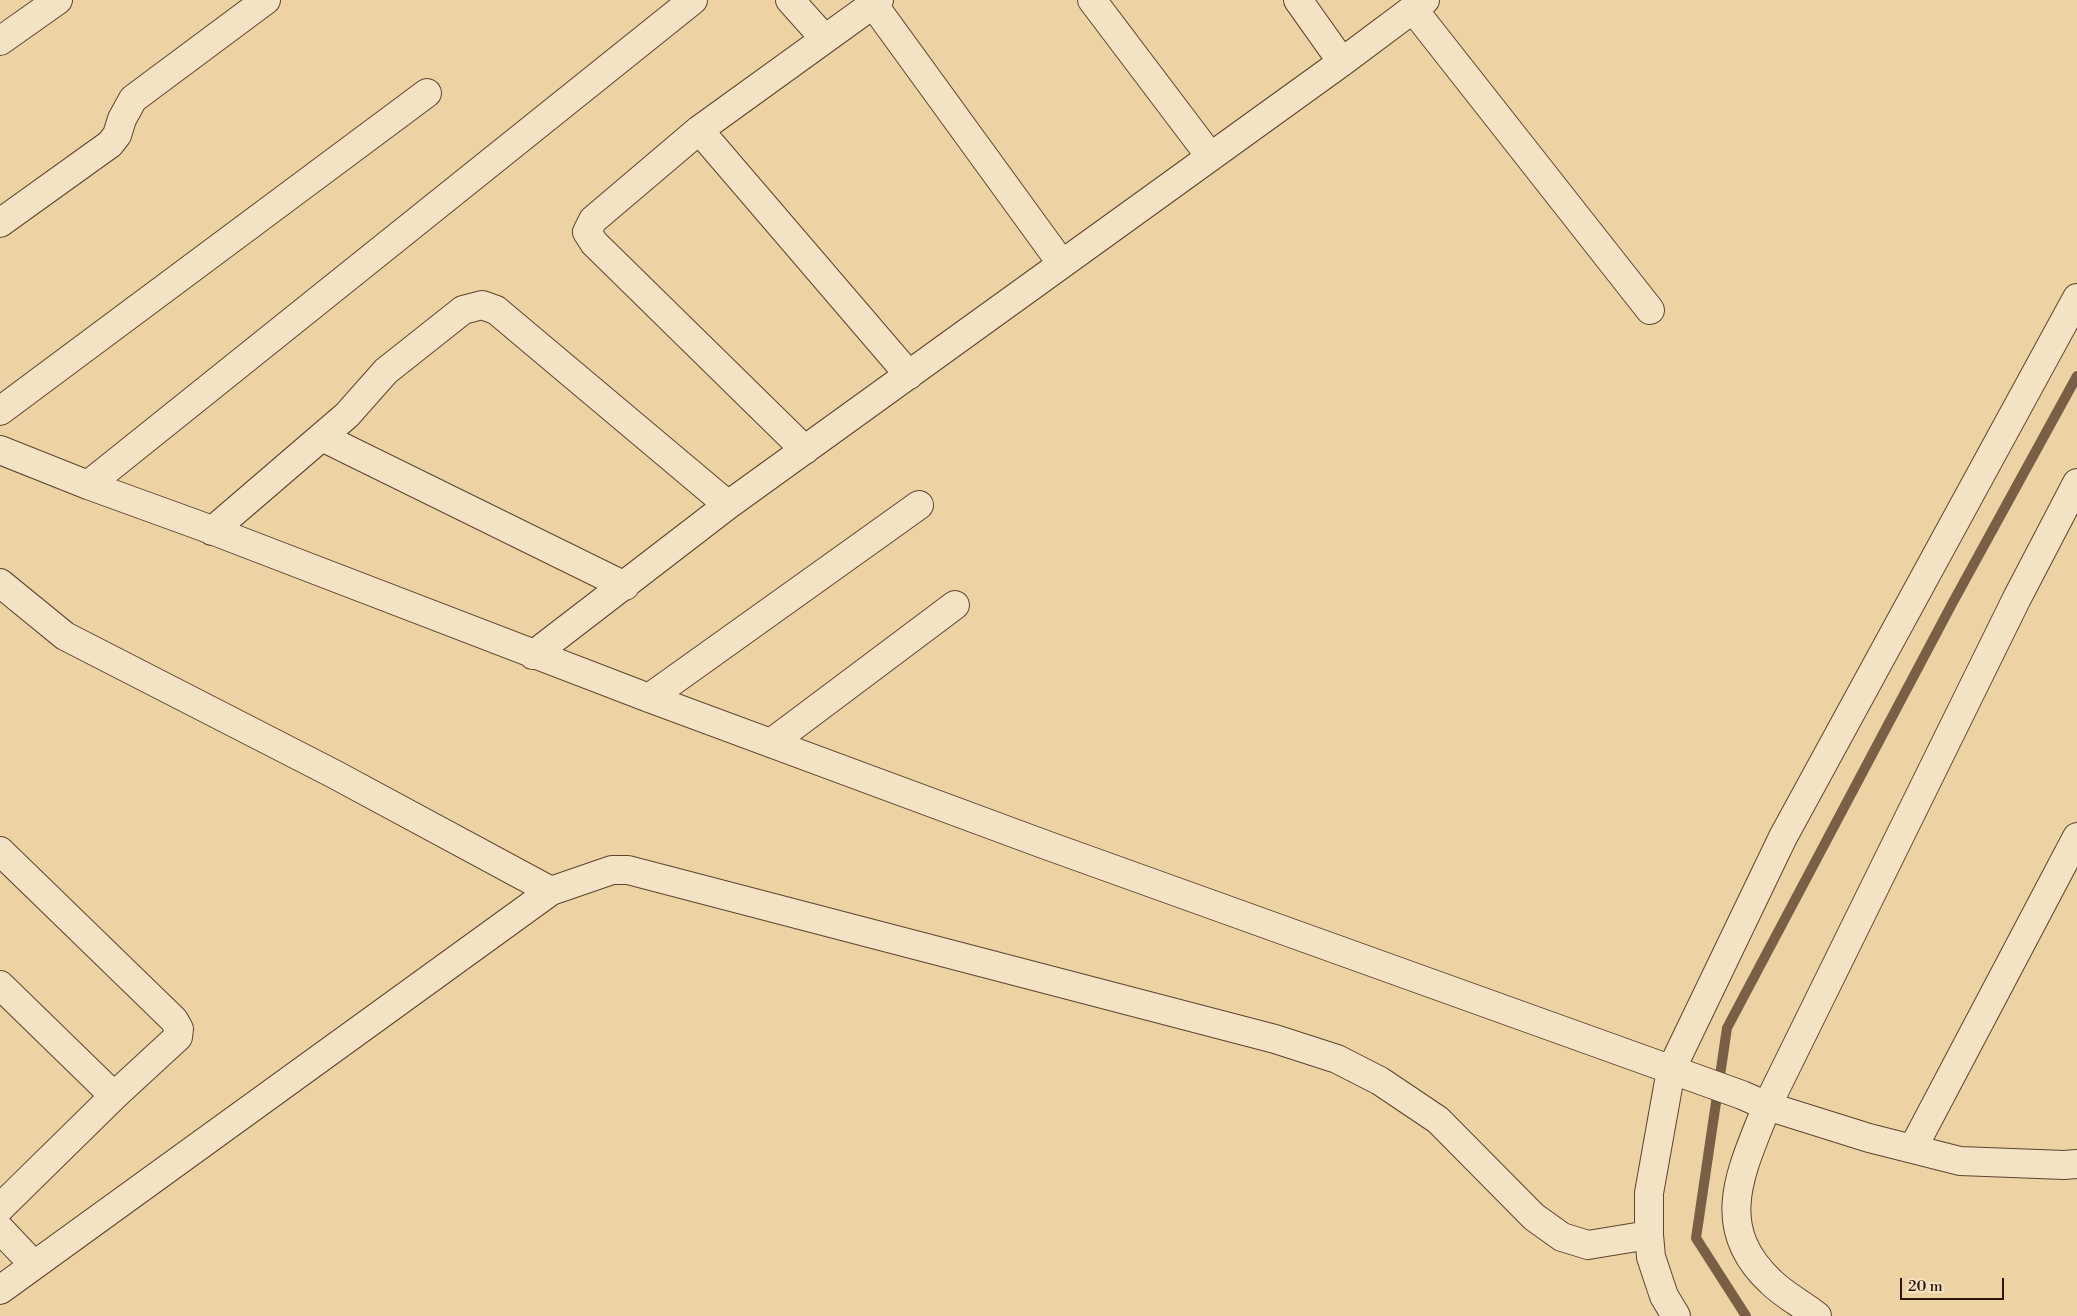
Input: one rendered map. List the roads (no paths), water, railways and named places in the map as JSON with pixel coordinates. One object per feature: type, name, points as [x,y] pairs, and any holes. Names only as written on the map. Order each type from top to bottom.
[{"type":"street","points":[[0,41],[58,0]]},
{"type":"street","points":[[0,224],[110,144],[117,135],[122,119],[134,99],[266,0]]},
{"type":"street","points":[[88,485],[693,0]]},
{"type":"street","points":[[790,0],[824,38]]},
{"type":"street","points":[[1092,0],[1210,156]]},
{"type":"street","points":[[1298,0],[1342,62]]},
{"type":"street","points":[[805,450],[594,243],[587,232],[593,220],[699,130],[824,38],[876,2],[1062,264]]},
{"type":"street","points":[[533,655],[728,505],[909,376],[1419,5],[1650,310]]},
{"type":"street","points":[[0,411],[427,93]]},
{"type":"street","points":[[699,130],[909,376]]},
{"type":"street","points":[[1676,1316],[1664,1296],[1651,1258],[1649,1235],[1649,1193],[1674,1071],[1783,837],[2077,298]]},
{"type":"street","points":[[212,531],[346,416],[386,371],[463,310],[482,305],[496,310],[728,505]]},
{"type":"street","points":[[322,437],[625,586]]},
{"type":"street","points":[[0,450],[533,655],[1055,848],[1742,1095],[1767,1106],[1869,1138],[1960,1160],[2077,1164]]},
{"type":"street","points":[[1817,1316],[1771,1282],[1750,1258],[1740,1238],[1735,1210],[1741,1172],[1767,1106],[2068,524],[2077,483]]},
{"type":"street","points":[[649,698],[919,505]]},
{"type":"street","points":[[0,583],[65,636],[334,774],[551,891]]},
{"type":"street","points":[[771,743],[955,606]]},
{"type":"street","points":[[1913,1148],[2077,837]]},
{"type":"street","points":[[0,851],[167,1013],[179,1029],[178,1037],[114,1096],[0,1208]]},
{"type":"street","points":[[0,1290],[551,891],[612,870],[628,870],[1275,1038],[1336,1059],[1380,1081],[1438,1120],[1534,1217],[1562,1237],[1588,1245],[1649,1235]]},
{"type":"street","points":[[0,985],[114,1096]]},
{"type":"street","points":[[0,1229],[34,1265]]},
{"type":"waterway","points":[[1746,1316],[1696,1238],[1727,1028],[1953,602],[2077,376]]}]
